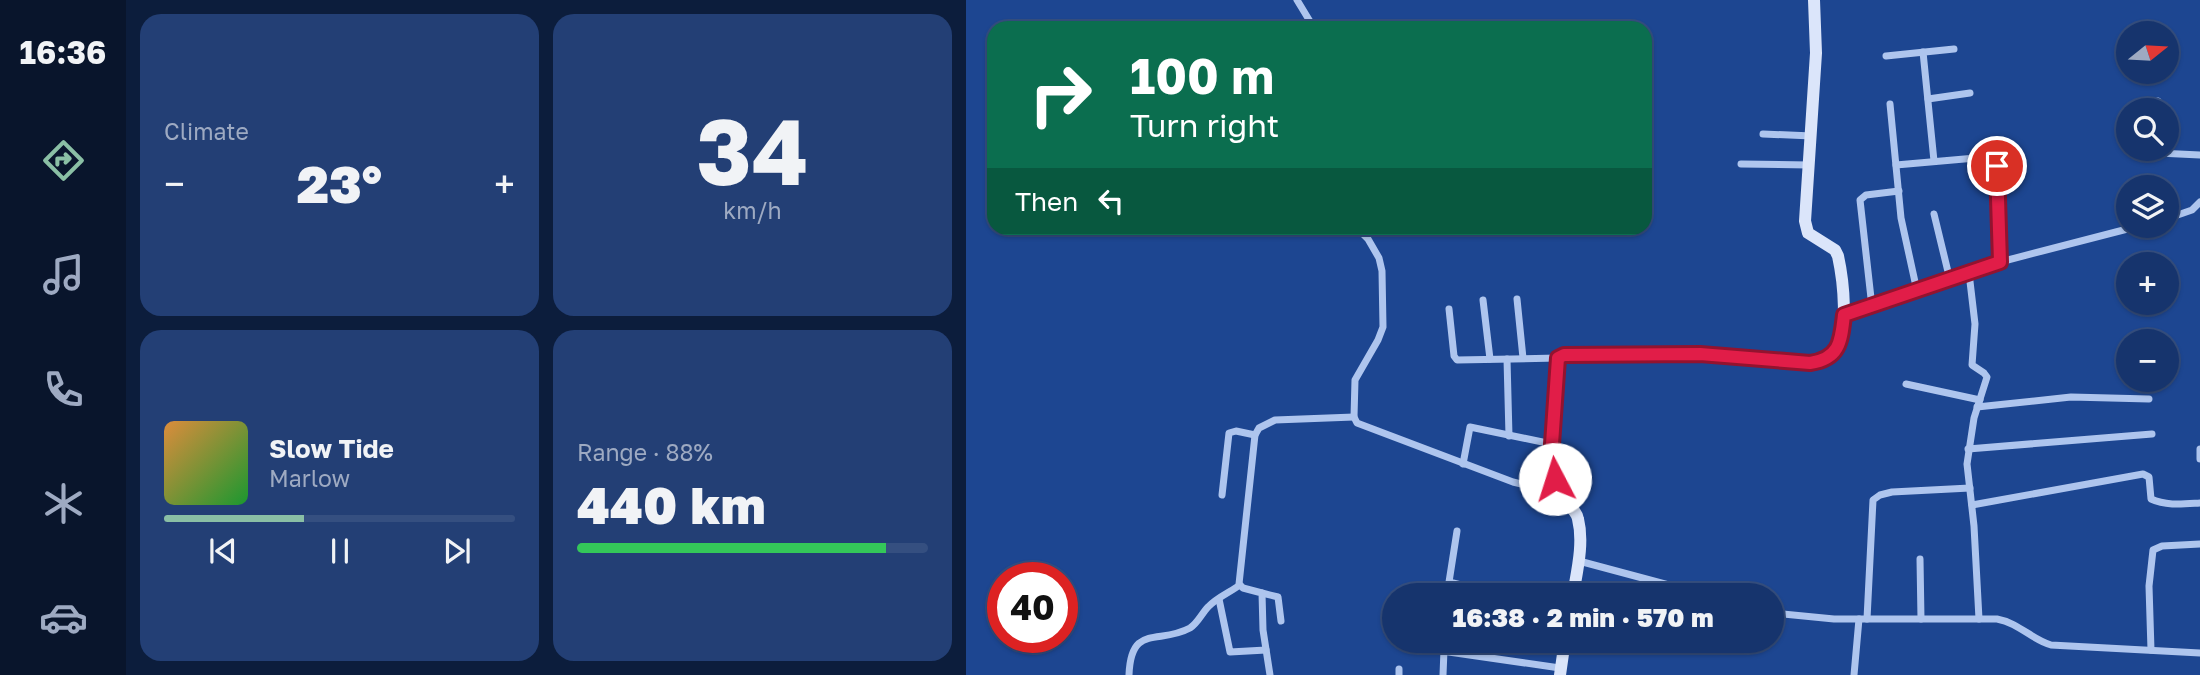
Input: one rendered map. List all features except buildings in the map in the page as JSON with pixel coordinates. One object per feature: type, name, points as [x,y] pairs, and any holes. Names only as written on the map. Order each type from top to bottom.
[{"type":"street","points":[[1297,0],[1310,21]]},
{"type":"street","points":[[1449,309],[1455,358],[1461,360],[1700,354],[1818,362],[1827,359],[1839,346],[1844,315],[1838,256],[1835,250],[1812,237],[1805,228],[1816,53],[1814,0]]},
{"type":"street","points":[[1886,56],[1954,50]]},
{"type":"street","points":[[1923,52],[1934,161]]},
{"type":"street","points":[[1928,99],[1970,93]]},
{"type":"street","points":[[1890,104],[1904,240],[1917,291]]},
{"type":"street","points":[[1763,134],[1812,136]]},
{"type":"street","points":[[2179,154],[2200,155]]},
{"type":"street","points":[[1896,165],[1987,157],[1995,161],[2000,262]]},
{"type":"street","points":[[1741,164],[1809,164]]},
{"type":"street","points":[[1872,307],[1860,200],[1866,195],[1899,191]]},
{"type":"street","points":[[2179,214],[2192,210],[2200,202]]},
{"type":"street","points":[[1934,214],[1950,280]]},
{"type":"street","points":[[1844,315],[2000,262],[2116,232]]},
{"type":"street","points":[[1364,235],[1379,258],[1382,271],[1383,327],[1378,341],[1356,374],[1354,416],[1359,425],[1513,482],[1558,493]]},
{"type":"street","points":[[1969,273],[1975,324],[1972,365],[1987,377],[1968,449],[1979,619]]},
{"type":"street","points":[[1517,299],[1523,358]]},
{"type":"street","points":[[1483,300],[1490,359]]},
{"type":"street","points":[[1558,358],[1552,444],[1558,493],[1577,516],[1578,561],[1575,583]]},
{"type":"street","points":[[1507,359],[1509,436]]},
{"type":"street","points":[[1906,384],[1979,403],[2071,397],[2149,399]]},
{"type":"street","points":[[1240,585],[1255,435],[1259,428],[1275,420],[1354,416]]},
{"type":"street","points":[[1463,464],[1469,428],[1552,444]]},
{"type":"street","points":[[1222,495],[1229,433],[1236,431],[1255,435]]},
{"type":"street","points":[[1968,449],[2152,434]]},
{"type":"street","points":[[2200,449],[2200,459]]},
{"type":"street","points":[[1972,505],[2143,474],[2149,477],[2151,499],[2156,502],[2200,503]]},
{"type":"street","points":[[1854,675],[1863,619],[1873,500],[1892,492],[1970,488]]},
{"type":"street","points":[[1453,583],[1449,582],[1457,531]]},
{"type":"street","points":[[2151,650],[2149,586],[2153,550],[2162,546],[2200,544]]},
{"type":"street","points":[[1920,559],[1921,619]]},
{"type":"street","points":[[1578,561],[1661,583]]},
{"type":"street","points":[[1240,585],[1278,597],[1281,621]]},
{"type":"street","points":[[1129,675],[1129,659],[1135,647],[1150,639],[1188,629],[1209,605],[1240,585]]},
{"type":"street","points":[[1262,593],[1270,675]]},
{"type":"street","points":[[1219,599],[1230,652],[1266,650]]},
{"type":"street","points":[[1784,614],[1824,619],[2010,621],[2043,643],[2051,645],[2200,653]]},
{"type":"street","points":[[1443,675],[1444,653]]},
{"type":"street","points":[[1466,653],[1560,671],[1563,653]]},
{"type":"route","points":[[1555,479],[1552,444],[1556,362],[1560,356],[1665,353],[1810,363],[1827,359],[1839,346],[1844,315],[2000,262],[1997,166]]}]
